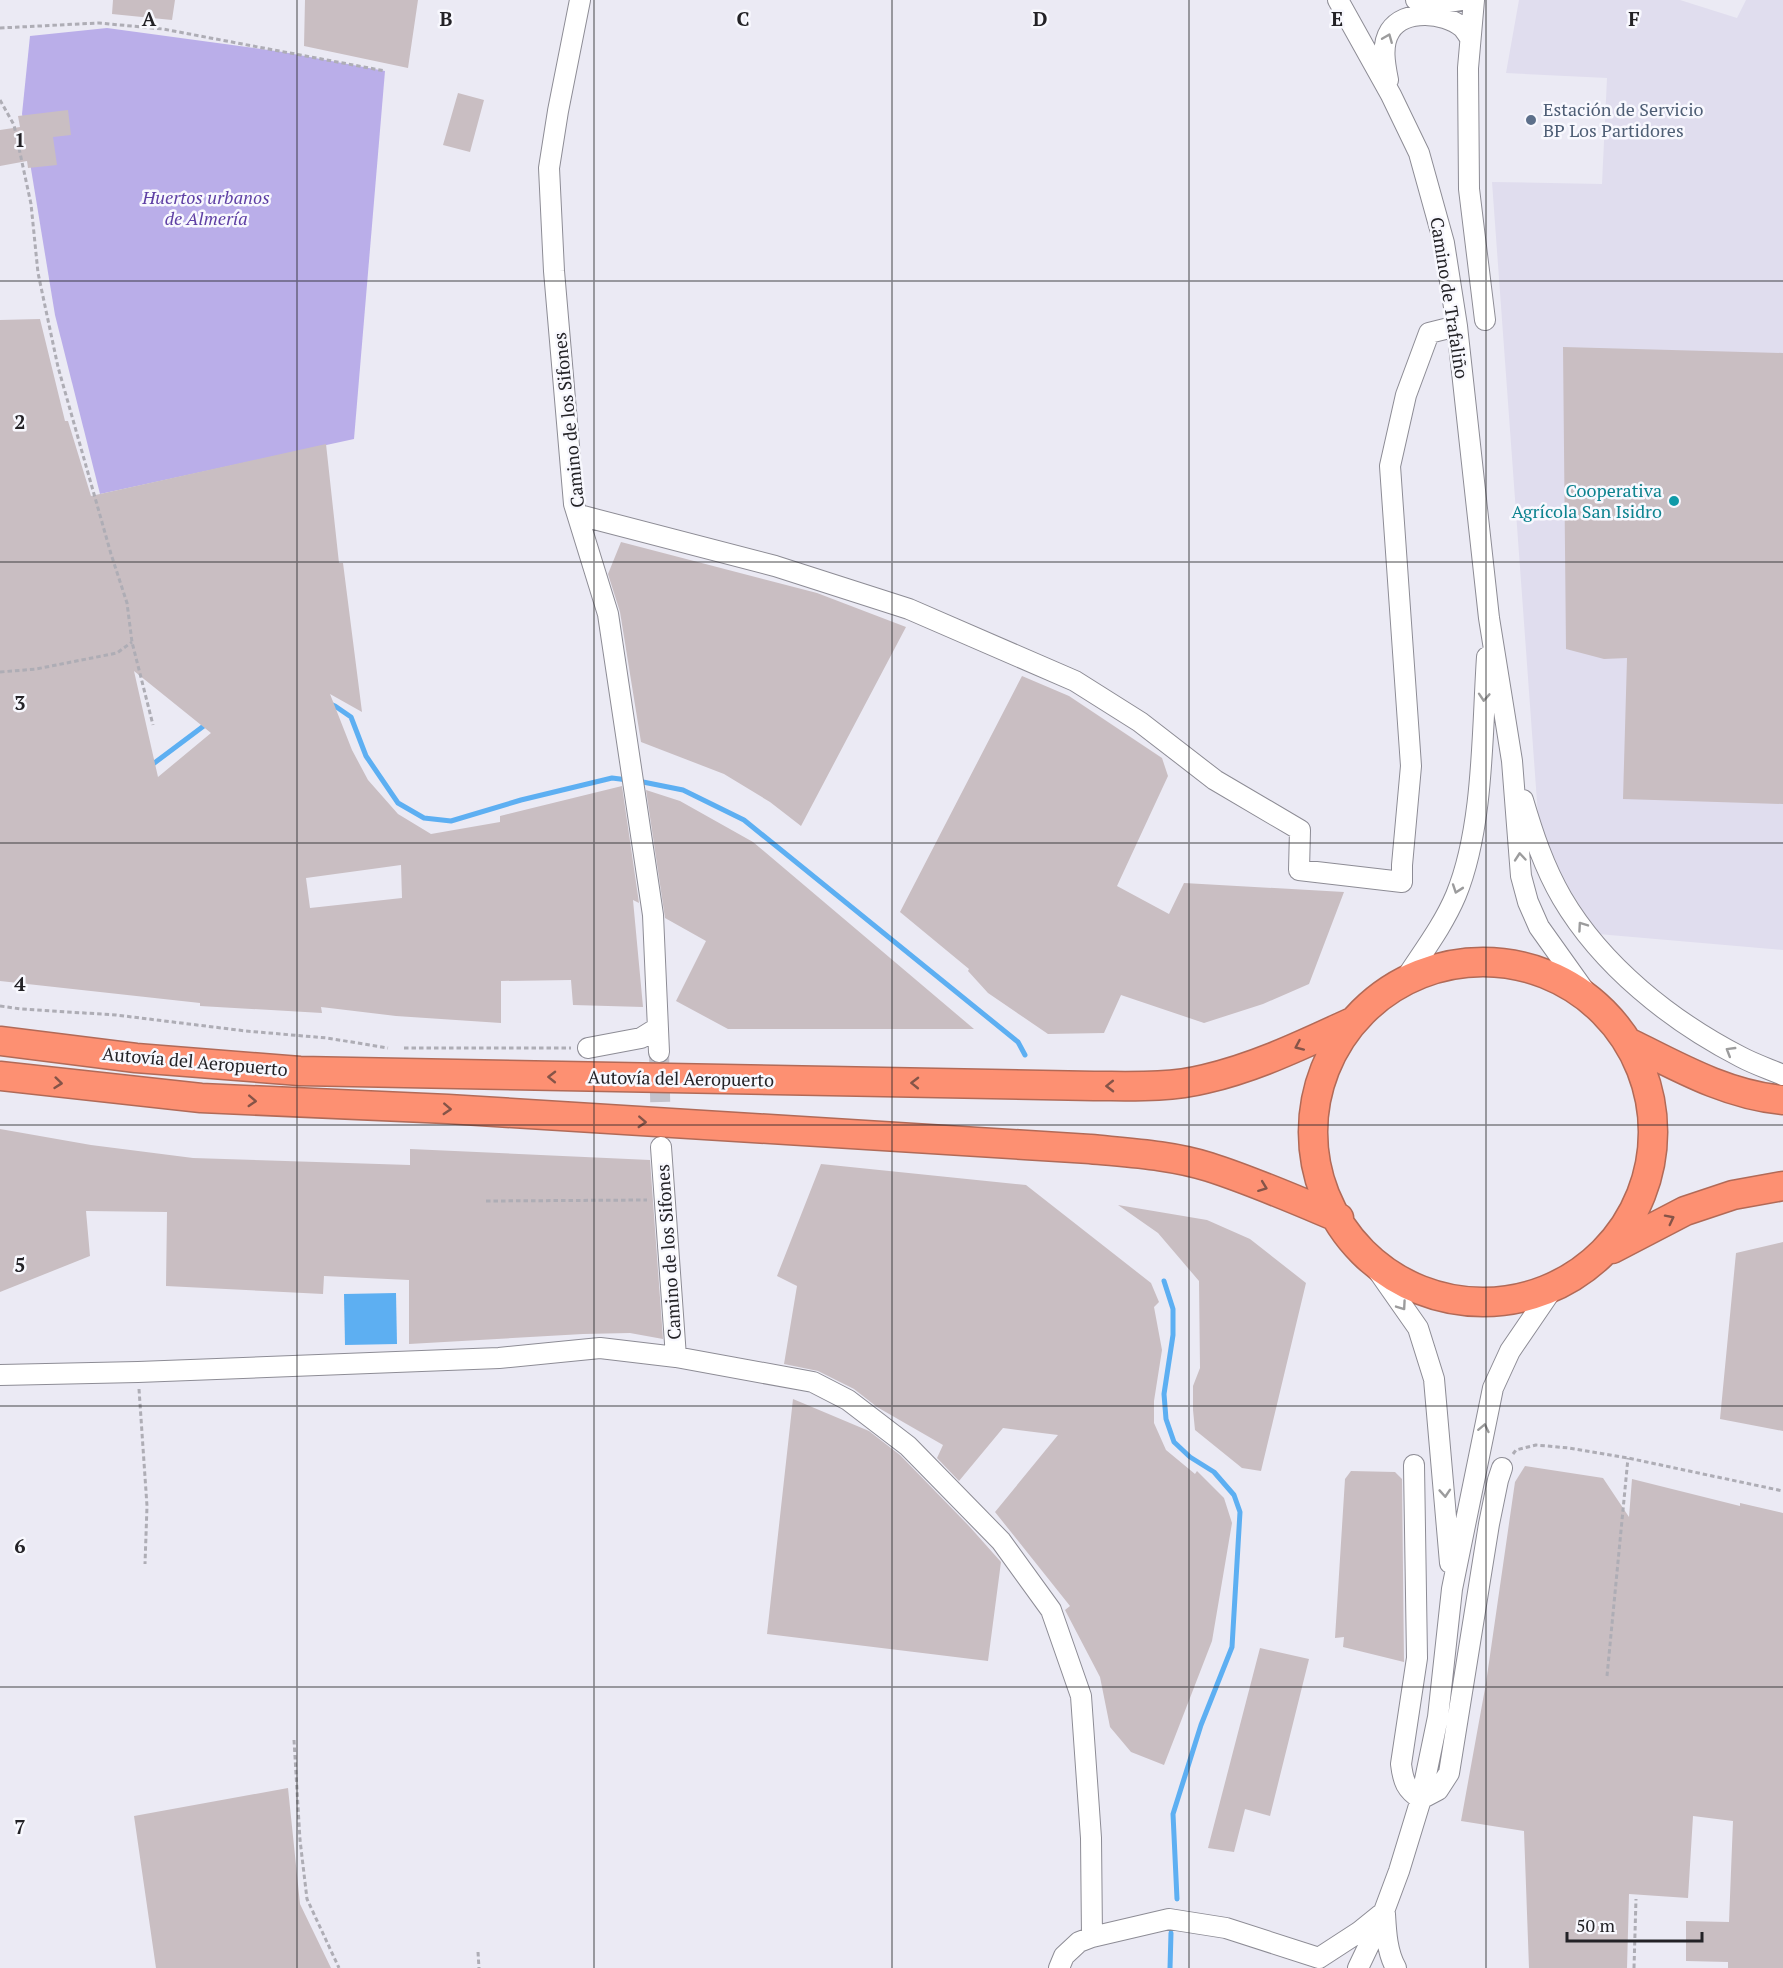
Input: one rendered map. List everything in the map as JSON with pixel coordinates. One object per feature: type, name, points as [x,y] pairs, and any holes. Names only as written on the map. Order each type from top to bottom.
[{"type":"highway","points":[[1600,1256],[1629,1220],[1648,1178],[1654,1131],[1647,1085],[1628,1042],[1591,1000],[1557,979],[1539,972],[1520,966],[1480,962],[1441,967],[1404,981],[1376,999],[1352,1022],[1330,1056],[1316,1094],[1312,1134],[1318,1174],[1339,1218],[1369,1258],[1409,1285],[1456,1300],[1505,1301],[1553,1288],[1578,1274],[1600,1256],[1685,1211],[1733,1195],[1783,1186]]},
{"type":"highway","name":"Autovía del Aeropuerto","points":[[0,1041],[136,1058],[300,1071],[1082,1086],[1164,1085],[1204,1080],[1258,1064],[1352,1022]]},
{"type":"highway","points":[[1628,1042],[1705,1080],[1731,1090],[1783,1100]]},
{"type":"highway","name":"Autovía del Aeropuerto","points":[[0,1076],[201,1098],[448,1109],[1090,1149],[1139,1154],[1208,1167],[1339,1218]]},
{"type":"street","name":"Camino de los Sifones","points":[[580,0],[549,168],[554,271],[574,504],[608,614],[652,915],[659,1053]]},
{"type":"street","name":"Camino de Trafaliño","points":[[1338,0],[1391,95],[1419,153],[1443,243],[1457,326],[1489,618]]},
{"type":"street","points":[[1416,0],[1437,4],[1462,0]]},
{"type":"street","points":[[1474,0],[1468,68],[1469,189],[1485,320]]},
{"type":"street","points":[[1391,95],[1384,47],[1390,30],[1403,19],[1424,14],[1448,19],[1462,27],[1470,38]]},
{"type":"street","points":[[579,515],[775,566],[909,609],[1075,681],[1140,722],[1215,780],[1300,830],[1299,870],[1402,882],[1411,766],[1390,466],[1406,395],[1429,333],[1457,326]]},
{"type":"street","points":[[1489,618],[1512,761],[1521,876],[1528,902],[1539,927],[1591,1000]]},
{"type":"street","points":[[1404,981],[1440,927],[1456,894],[1468,853],[1478,806],[1489,618]]},
{"type":"street","points":[[1512,761],[1530,824],[1544,862],[1563,898],[1591,939],[1629,979],[1681,1021],[1742,1058],[1783,1075]]},
{"type":"street","points":[[588,1048],[641,1038],[657,1028]]},
{"type":"street","name":"Camino de los Sifones","points":[[661,1147],[676,1357]]},
{"type":"street","points":[[1369,1258],[1418,1328],[1434,1379],[1452,1589]]},
{"type":"street","points":[[1358,1968],[1399,1871],[1421,1799],[1438,1717],[1452,1589],[1493,1388],[1510,1351],[1553,1288]]},
{"type":"street","points":[[0,1375],[499,1358],[600,1348],[676,1357],[813,1382],[848,1400],[908,1446],[1000,1541],[1052,1610],[1082,1696],[1091,1838],[1092,1937]]},
{"type":"street","points":[[1414,1466],[1417,1658],[1401,1764],[1403,1780],[1410,1793],[1421,1799]]},
{"type":"street","points":[[1421,1799],[1438,1790],[1449,1773],[1489,1524],[1502,1468]]},
{"type":"street","points":[[1059,1968],[1064,1956],[1078,1942],[1169,1919],[1226,1928],[1320,1963],[1384,1911]]},
{"type":"street","points":[[1384,1911],[1387,1939],[1396,1968]]},
{"type":"path","points":[[0,28],[99,23],[163,29],[385,71]]},
{"type":"path","points":[[0,100],[14,125],[31,204],[39,273],[58,367],[127,603],[132,642],[153,725]]},
{"type":"path","points":[[0,672],[36,669],[117,653],[132,642]]},
{"type":"path","points":[[0,1006],[116,1014],[246,1031],[327,1038],[388,1048],[588,1048]]},
{"type":"path","points":[[486,1201],[664,1200]]},
{"type":"path","points":[[138,1372],[147,1506],[145,1564]]},
{"type":"path","points":[[1502,1468],[1516,1450],[1536,1444],[1628,1458],[1783,1491]]},
{"type":"path","points":[[1606,1676],[1628,1458]]},
{"type":"path","points":[[294,1740],[300,1840],[307,1899],[339,1968]]},
{"type":"path","points":[[1634,1968],[1636,1899]]},
{"type":"path","points":[[478,1952],[479,1968]]},
{"type":"shaded area","points":[[1519,0],[1680,0],[1737,18],[1746,0],[1783,0],[1783,950],[1598,934],[1540,843],[1492,182],[1602,184],[1607,78],[1506,73]]},
{"type":"green space","name":"Huertos urbanos de Almería","points":[[107,28],[283,52],[385,71],[354,439],[100,494],[55,315],[22,114],[30,36]]},
{"type":"water","points":[[396,1293],[397,1344],[345,1345],[344,1294]]},
{"type":"building","points":[[113,0],[175,0],[172,20],[112,14]]},
{"type":"building","points":[[305,0],[418,0],[408,68],[304,46]]},
{"type":"building","points":[[458,93],[484,100],[470,152],[443,145]]},
{"type":"building","points":[[68,110],[71,135],[53,137],[57,165],[28,168],[27,161],[0,166],[0,130],[20,127],[18,116]]},
{"type":"building","points":[[40,319],[65,421],[68,421],[91,496],[326,444],[339,563],[343,563],[362,712],[330,694],[352,750],[368,780],[398,814],[431,834],[500,822],[500,816],[622,786],[639,903],[633,900],[643,1007],[573,1005],[571,980],[501,981],[501,1023],[396,1016],[321,1007],[322,1013],[200,1006],[200,1003],[0,981],[0,320]],"holes":[[[134,671],[211,733],[158,777]],[[401,865],[402,898],[310,908],[306,878]]]},
{"type":"building","name":"Cooperativa Agrícola San Isidro","points":[[1563,347],[1783,353],[1783,804],[1623,799],[1627,658],[1604,659],[1566,649]]},
{"type":"building","points":[[621,542],[817,593],[906,627],[801,826],[770,802],[724,774],[641,742],[620,612],[608,574]]},
{"type":"building","points":[[1022,676],[1069,696],[1162,758],[1168,776],[1117,886],[1169,914],[1184,883],[1344,892],[1309,984],[1263,1004],[1204,1023],[1121,995],[1104,1033],[1048,1034],[988,993],[968,971],[969,969],[900,912]]},
{"type":"building","points":[[646,790],[680,801],[753,842],[974,1029],[728,1029],[676,1001],[706,941],[665,918]]},
{"type":"building","points":[[0,1129],[91,1145],[193,1158],[410,1165],[410,1149],[650,1160],[663,1339],[630,1333],[409,1344],[409,1280],[324,1276],[323,1294],[166,1286],[167,1212],[86,1211],[90,1256],[0,1292]]},
{"type":"building","points":[[821,1164],[1026,1185],[1151,1283],[1159,1302],[1154,1307],[1162,1350],[1154,1401],[1154,1423],[1166,1450],[1195,1474],[1197,1471],[1224,1498],[1232,1523],[1212,1641],[1164,1765],[1131,1752],[1110,1727],[1100,1677],[1065,1610],[1070,1606],[995,1512],[1058,1435],[1003,1428],[959,1481],[937,1458],[943,1445],[877,1407],[854,1389],[818,1371],[784,1364],[797,1286],[777,1276]]},
{"type":"building","points":[[1118,1205],[1207,1220],[1250,1239],[1306,1283],[1261,1471],[1242,1468],[1195,1430],[1193,1386],[1200,1368],[1199,1281],[1158,1233]]},
{"type":"building","points":[[1783,1242],[1783,1431],[1720,1419],[1736,1253]]},
{"type":"building","points":[[793,1399],[869,1431],[900,1455],[1001,1562],[988,1661],[767,1634]]},
{"type":"building","points":[[1525,1466],[1603,1478],[1629,1517],[1632,1479],[1740,1506],[1740,1503],[1783,1513],[1783,1968],[1728,1968],[1728,1962],[1686,1961],[1686,1921],[1729,1922],[1733,1821],[1693,1816],[1688,1898],[1629,1894],[1627,1968],[1529,1968],[1524,1831],[1461,1821],[1486,1683],[1515,1482]]},
{"type":"building","points":[[1351,1471],[1395,1472],[1402,1479],[1404,1662],[1343,1647],[1344,1637],[1335,1638],[1345,1479]]},
{"type":"building","points":[[1260,1648],[1309,1659],[1270,1816],[1245,1809],[1234,1852],[1208,1848]]},
{"type":"building","points":[[288,1788],[300,1904],[331,1968],[156,1968],[134,1816]]},
{"type":"waterway","points":[[328,703],[351,717],[366,756],[398,803],[424,818],[451,821],[521,800],[612,778],[628,780]]},
{"type":"waterway","points":[[149,767],[209,722]]},
{"type":"waterway","points":[[638,781],[683,790],[744,820],[1018,1042],[1025,1055]]},
{"type":"waterway","points":[[1164,1281],[1173,1309],[1173,1335],[1164,1394],[1166,1419],[1174,1442],[1190,1457],[1214,1472],[1234,1495],[1240,1512],[1232,1647],[1201,1725],[1173,1814],[1177,1899]]},
{"type":"waterway","points":[[1170,1968],[1171,1933]]},
{"type":"tunnel","points":[[659,1052],[661,1135]]},
{"type":"place","name":"Estación de Servicio BP Los Partidores","points":[[1531,120]]},
{"type":"place","name":"Cooperativa Agrícola San Isidro","points":[[1674,501]]}]
